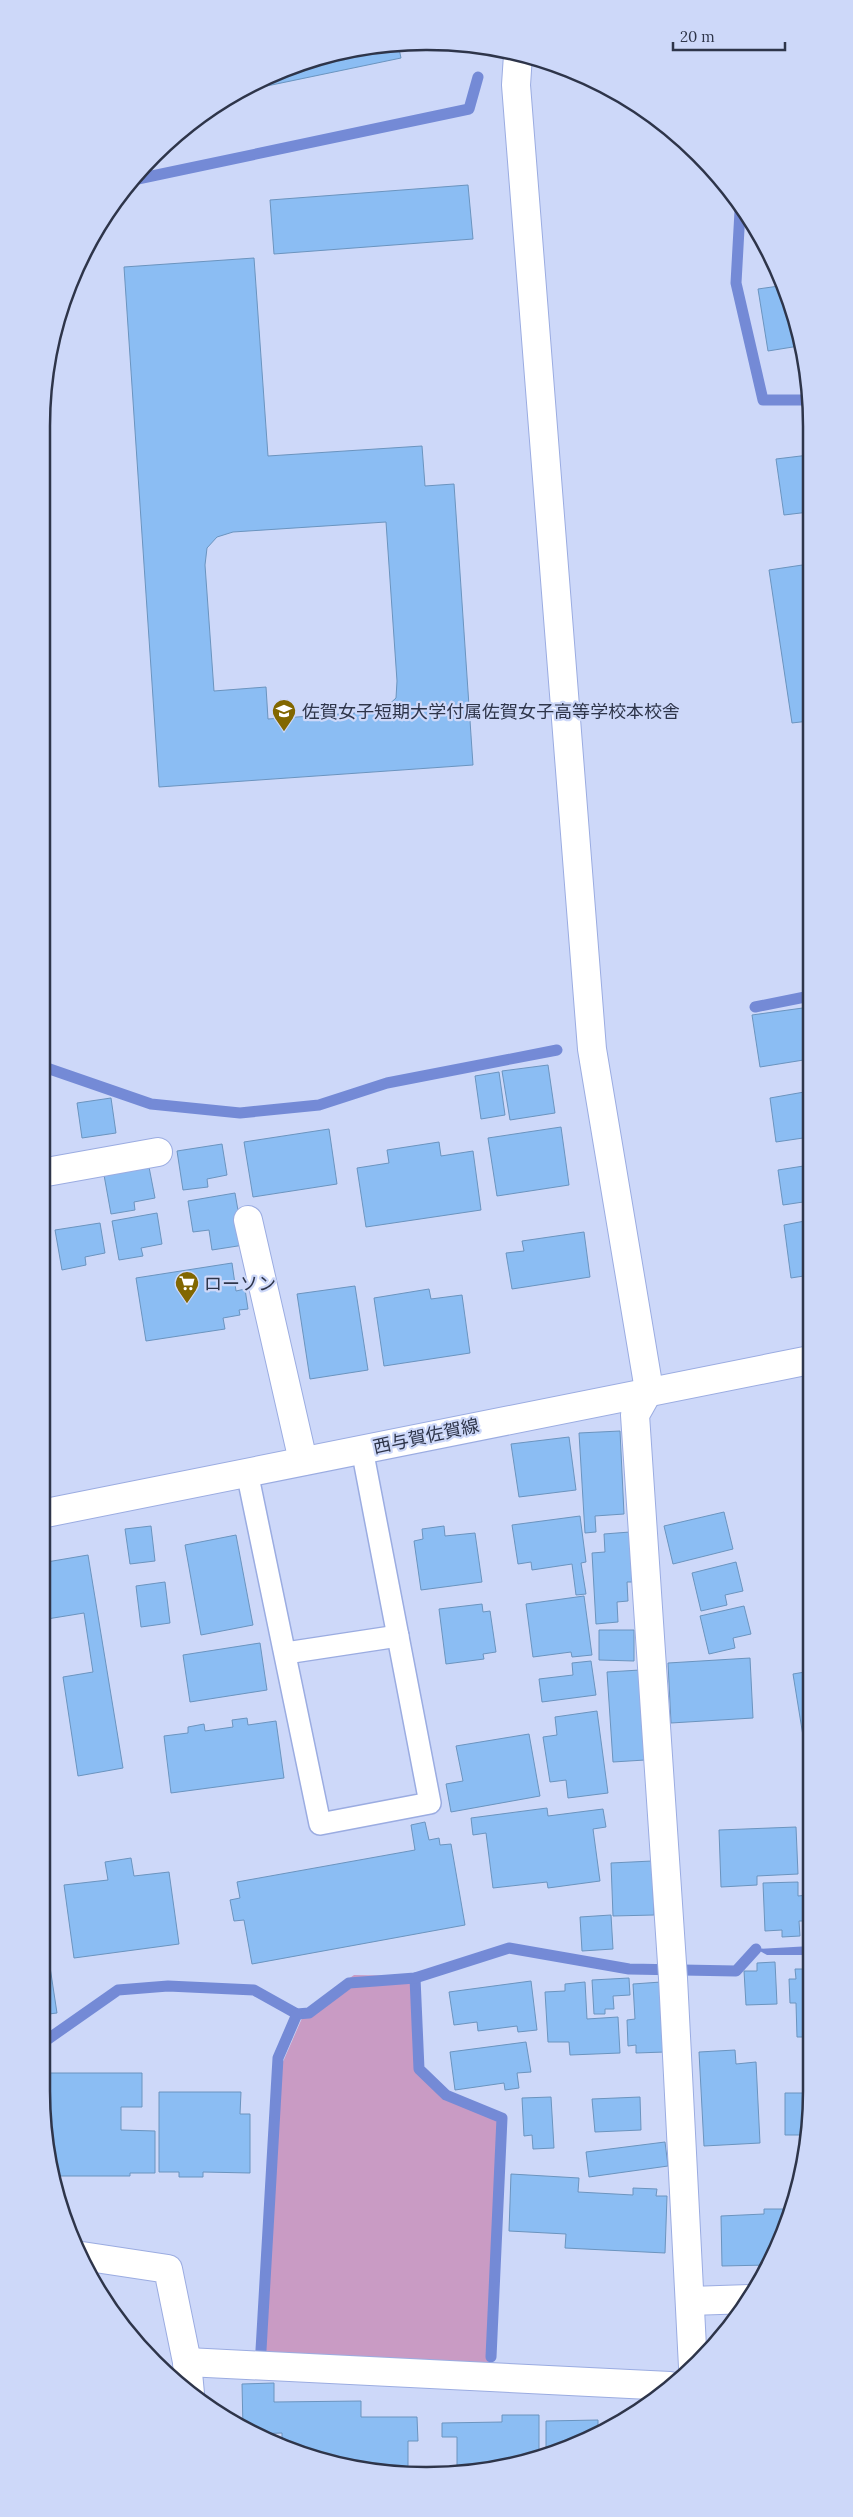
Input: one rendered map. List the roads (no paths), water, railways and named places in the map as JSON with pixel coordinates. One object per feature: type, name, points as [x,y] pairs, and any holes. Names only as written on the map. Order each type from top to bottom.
[{"type":"street","points":[[518,61],[516,85],[592,1049],[649,1390],[635,1415],[673,1971],[693,2357]]},
{"type":"street","points":[[50,1171],[158,1152]]},
{"type":"street","points":[[248,1220],[303,1461]]},
{"type":"street","name":"西与賀佐賀線","points":[[50,1512],[649,1390],[803,1361]]},
{"type":"street","points":[[89,2257],[168,2268],[187,2362],[189,2383]]},
{"type":"street","points":[[690,2301],[740,2299]]},
{"type":"street","points":[[187,2362],[660,2386]]},
{"type":"lane","points":[[247,1472],[320,1824],[430,1803],[362,1449]]},
{"type":"lane","points":[[286,1654],[398,1636]]},
{"type":"water","points":[[803,1946],[803,1955],[767,1955],[756,1949]]},
{"type":"waterway","points":[[143,178],[469,109],[478,77]]},
{"type":"waterway","points":[[740,217],[736,283],[763,400],[802,400]]},
{"type":"waterway","points":[[755,1007],[803,997]]},
{"type":"waterway","points":[[50,1069],[151,1104],[240,1113],[319,1105],[387,1083],[557,1050]]},
{"type":"waterway","points":[[50,2038],[118,1990],[168,1986],[254,1990],[297,2014],[309,2013],[349,1983],[415,1978],[509,1948],[629,1969],[736,1971],[756,1949]]},
{"type":"waterway","points":[[415,1978],[419,2069],[446,2095],[502,2118],[491,2357]]},
{"type":"waterway","points":[[261,2350],[278,2058],[297,2014]]},
{"type":"place","name":"佐賀女子短期大学付属佐賀女子高等学校本校舎","points":[[284,732]]},
{"type":"place","name":"ローソン","points":[[187,1304]]}]
